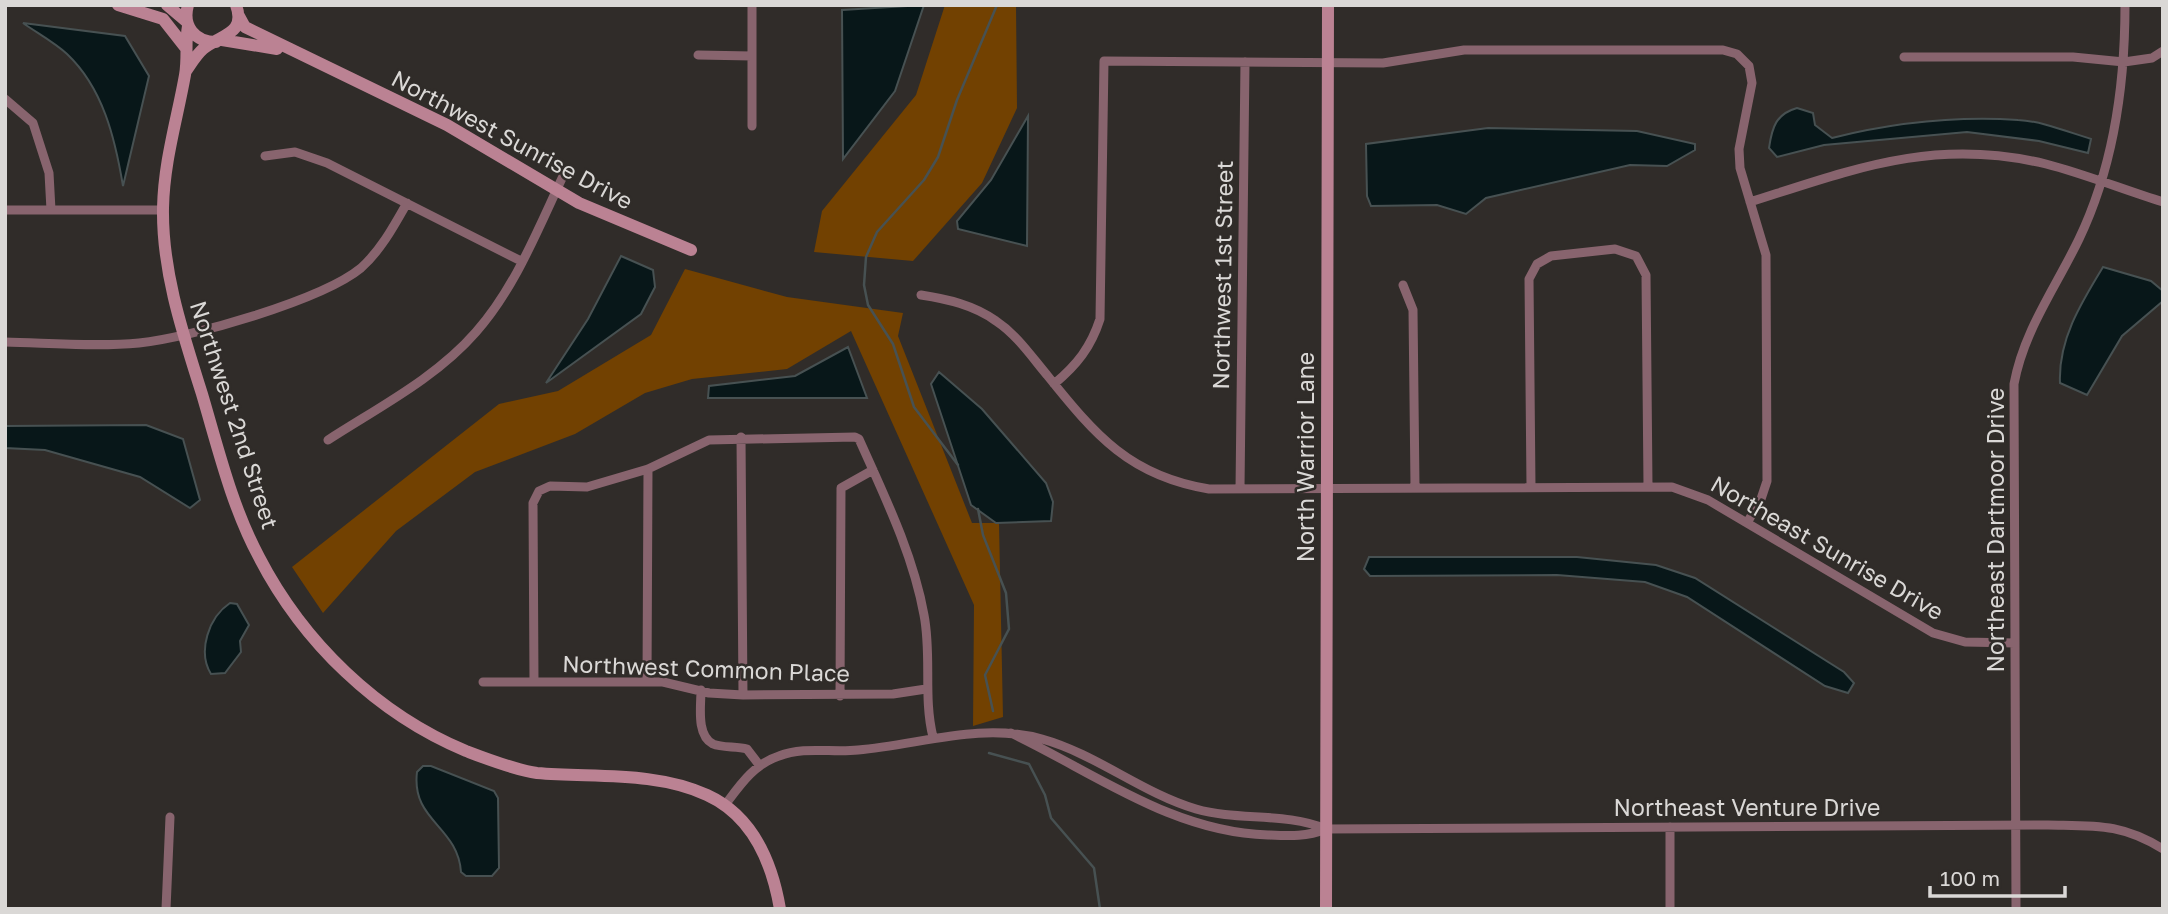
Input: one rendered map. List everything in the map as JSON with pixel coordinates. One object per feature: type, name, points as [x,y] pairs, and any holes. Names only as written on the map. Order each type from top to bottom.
[{"type":"street","points":[[118,5],[163,19],[186,47]]},
{"type":"street","points":[[167,5],[200,39],[219,41]]},
{"type":"street","name":"Northwest 2nd Street","points":[[188,5],[186,72],[167,149],[163,210],[170,282],[183,335],[228,479],[258,556],[303,626],[361,688],[414,723],[466,750],[532,772],[659,781],[684,786],[725,805],[765,852],[780,909]]},
{"type":"street","points":[[752,5],[752,126]]},
{"type":"street","name":"North Warrior Lane","points":[[1326,909],[1328,5]]},
{"type":"street","name":"Northeast Dartmoor Drive","points":[[2016,909],[2013,403],[2016,374],[2023,346],[2080,236],[2100,183],[2120,102],[2125,5]]},
{"type":"street","name":"Northwest 2nd Street","points":[[186,72],[201,50],[235,30],[238,9]]},
{"type":"street","name":"Northwest Sunrise Drive","points":[[238,9],[245,27],[447,125],[556,190],[612,219],[691,250]]},
{"type":"street","name":"Northwest Sunrise Drive","points":[[219,41],[262,45],[315,62]]},
{"type":"street","points":[[1054,384],[1073,369],[1092,343],[1100,319],[1104,61],[1383,63],[1464,50],[1723,50],[1737,54],[1749,66],[1752,83],[1739,149],[1740,168],[1766,255],[1768,477],[1765,491],[1747,523]]},
{"type":"street","points":[[1904,57],[2073,57],[2124,62],[2152,58],[2163,51]]},
{"type":"street","points":[[698,55],[752,56]]},
{"type":"street","name":"Northwest 1st Street","points":[[1240,489],[1245,62]]},
{"type":"street","points":[[5,99],[33,123],[49,173],[51,209]]},
{"type":"street","points":[[265,156],[282,152],[307,155],[521,261]]},
{"type":"street","points":[[1750,202],[1864,165],[1938,154],[2011,157],[2048,165],[2163,202]]},
{"type":"street","points":[[328,440],[445,362],[477,331],[499,303],[565,172]]},
{"type":"street","points":[[5,342],[138,343],[183,335],[297,301],[345,279],[361,267],[379,247],[407,203]]},
{"type":"street","points":[[5,210],[163,210]]},
{"type":"street","points":[[1531,487],[1529,279],[1537,264],[1551,256],[1615,250],[1636,256],[1646,275],[1648,486]]},
{"type":"street","points":[[1403,285],[1413,310],[1415,487]]},
{"type":"street","points":[[921,295],[947,299],[995,320],[1018,340],[1109,445],[1141,469],[1178,484],[1209,489],[1327,488]]},
{"type":"street","points":[[741,437],[743,695]]},
{"type":"street","points":[[534,682],[533,503],[539,491],[550,486],[587,487],[648,469],[709,440],[741,437],[855,437],[898,526],[923,608],[927,715],[933,737]]},
{"type":"street","points":[[648,469],[648,682]]},
{"type":"street","points":[[840,696],[841,488],[873,471]]},
{"type":"street","name":"Northeast Sunrise Drive","points":[[1327,488],[1648,486],[1686,490],[1933,633],[1965,642],[2015,643]]},
{"type":"street","name":"Northwest Common Place","points":[[483,682],[648,682],[743,695],[840,696],[893,694],[926,689]]},
{"type":"street","points":[[701,690],[701,723],[705,736],[715,745],[747,749],[760,766]]},
{"type":"street","points":[[725,805],[747,776],[760,766],[792,752],[894,747],[933,737],[1011,733],[1065,746],[1185,806],[1214,814],[1307,821],[1326,829]]},
{"type":"street","points":[[1011,733],[1132,797],[1189,822],[1251,835],[1307,836],[1326,829]]},
{"type":"street","points":[[166,909],[170,817]]},
{"type":"street","name":"Northeast Venture Drive","points":[[1326,829],[2016,825],[2123,829],[2135,832],[2163,849]]},
{"type":"street","points":[[1670,827],[1670,909]]},
{"type":"shaded area","points":[[924,5],[895,91],[843,159],[842,10]]},
{"type":"shaded area","points":[[945,5],[1016,5],[1017,108],[982,183],[913,261],[814,252],[822,211],[916,95]]},
{"type":"shaded area","points":[[23,23],[125,36],[149,76],[123,186],[111,132],[90,82],[67,54]]},
{"type":"shaded area","points":[[1797,108],[1813,113],[1815,125],[1832,138],[1924,122],[1995,119],[2036,122],[2091,139],[2088,153],[2039,141],[1967,132],[1824,145],[1777,157],[1769,148],[1776,122],[1784,114]]},
{"type":"shaded area","points":[[1028,116],[1027,246],[958,229],[957,221],[991,180]]},
{"type":"shaded area","points":[[1488,128],[1637,131],[1695,144],[1695,150],[1667,166],[1630,165],[1486,198],[1466,214],[1437,205],[1371,206],[1367,196],[1366,144]]},
{"type":"shaded area","points":[[621,256],[653,270],[655,287],[641,314],[546,383],[588,319]]},
{"type":"shaded area","points":[[2103,267],[2151,281],[2163,291],[2163,301],[2122,336],[2087,395],[2060,383],[2060,367],[2072,322]]},
{"type":"shaded area","points":[[685,269],[787,297],[903,313],[898,336],[972,523],[999,523],[1003,717],[973,726],[974,605],[851,331],[787,369],[692,379],[645,393],[575,434],[475,472],[396,531],[323,613],[292,567],[499,404],[558,391],[651,335]]},
{"type":"shaded area","points":[[848,347],[867,398],[708,398],[709,386],[795,376]]},
{"type":"shaded area","points":[[939,372],[982,409],[1046,483],[1053,502],[1051,521],[996,523],[971,505],[931,384]]},
{"type":"shaded area","points":[[146,425],[183,439],[200,500],[190,508],[140,477],[45,450],[5,448],[5,426]]},
{"type":"shaded area","points":[[1369,557],[1577,557],[1656,565],[1695,578],[1844,672],[1854,683],[1848,693],[1825,686],[1687,597],[1645,582],[1557,575],[1370,576],[1364,569]]},
{"type":"shaded area","points":[[230,603],[237,604],[249,625],[240,641],[241,652],[225,673],[211,674],[205,655],[207,635],[216,617]]},
{"type":"shaded area","points":[[423,766],[431,766],[494,791],[498,798],[499,868],[492,876],[466,876],[461,872],[452,844],[421,802],[417,788],[417,772]]},
{"type":"waterway","points":[[958,465],[914,407],[893,344],[868,305],[864,285],[866,257],[877,232],[924,180],[938,157],[957,100],[997,5]]},
{"type":"waterway","points":[[978,509],[983,535],[1006,593],[1009,629],[985,675],[993,711]]},
{"type":"waterway","points":[[989,753],[1029,764],[1045,795],[1051,818],[1094,868],[1100,909]]}]
